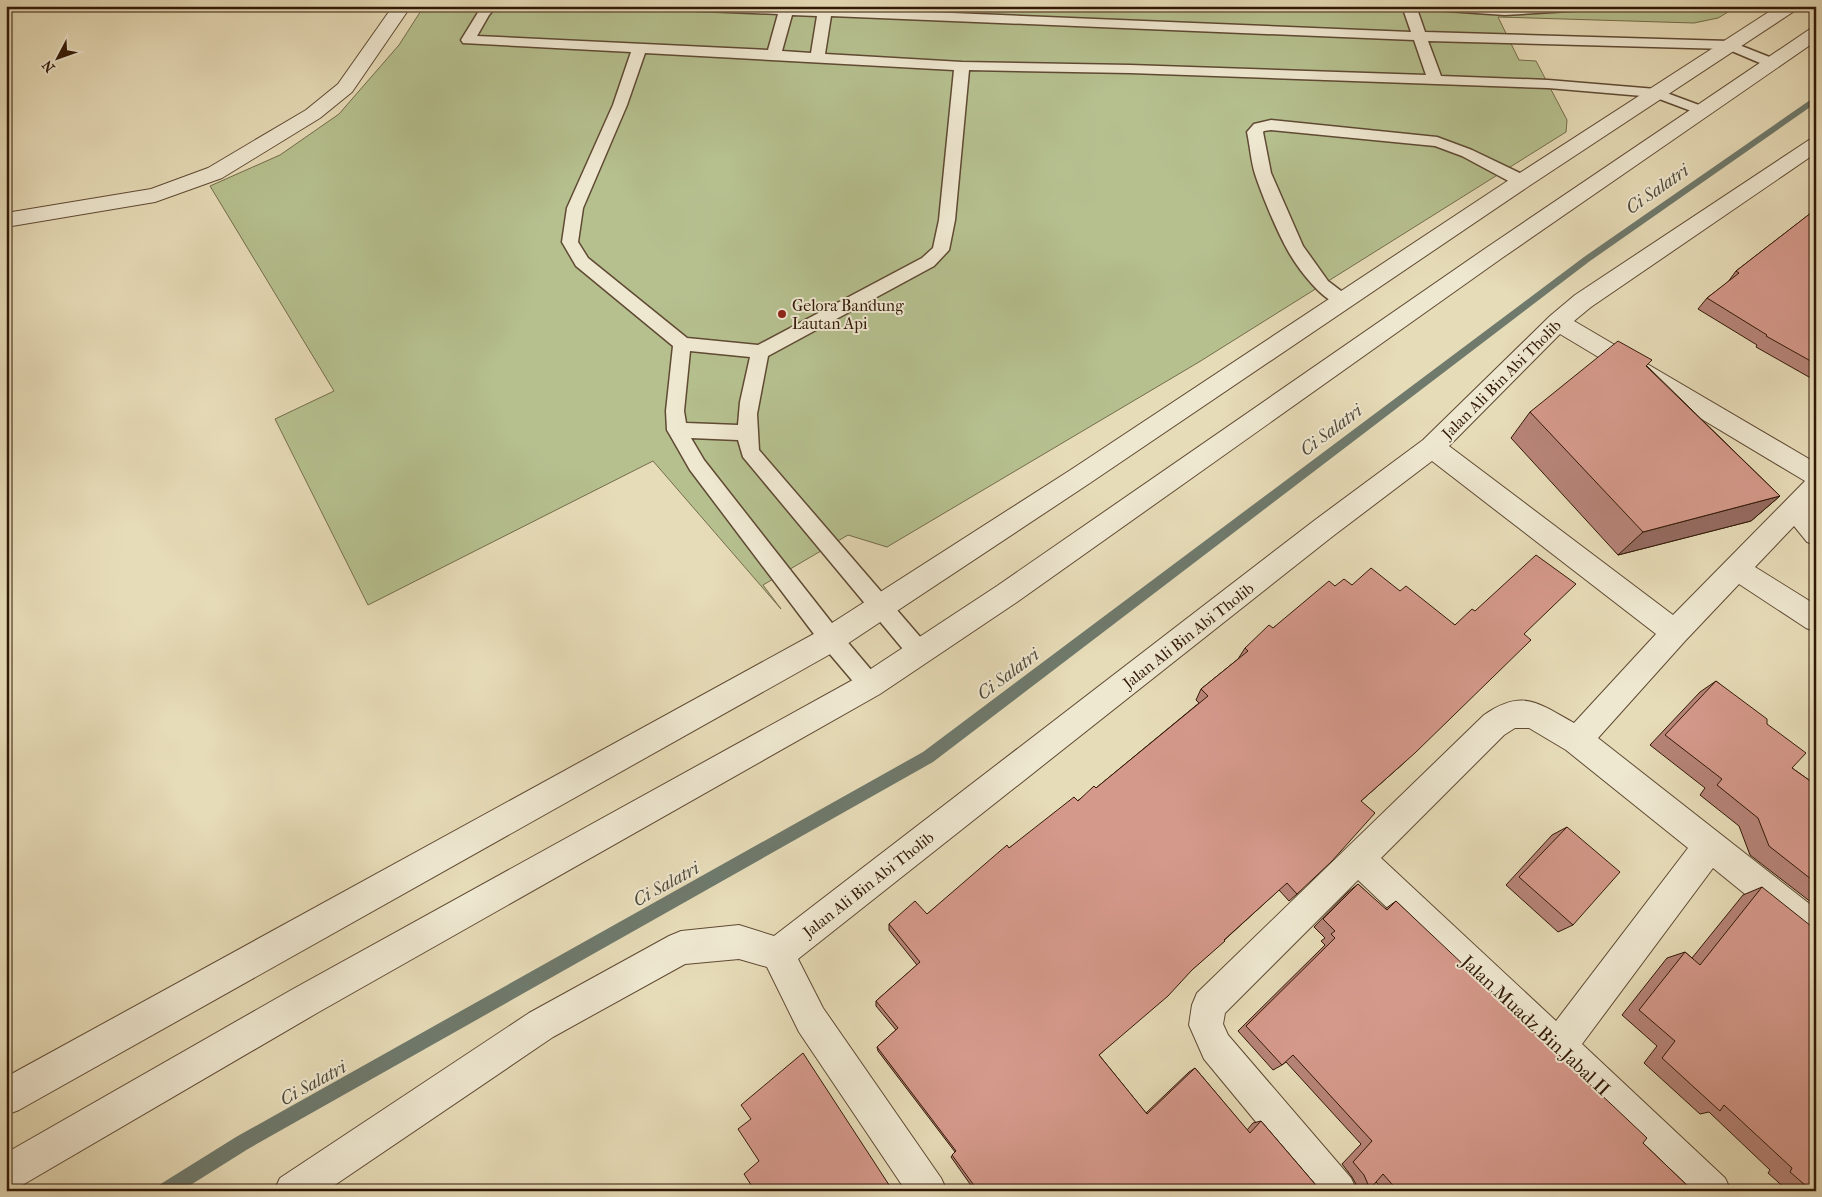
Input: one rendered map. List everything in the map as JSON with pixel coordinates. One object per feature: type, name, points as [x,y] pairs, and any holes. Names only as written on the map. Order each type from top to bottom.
[{"type":"street","points":[[6,220],[155,195],[215,172],[313,114],[345,88],[402,6]]},
{"type":"street","points":[[6,1097],[831,638],[1790,6]]},
{"type":"street","points":[[6,1174],[305,1001],[870,685],[1007,594],[1494,253],[1816,33]]},
{"type":"street","name":"Jalan Ali Bin Abi Tholib","points":[[778,954],[1324,528],[1432,447],[1558,322],[1607,285],[1816,144]]},
{"type":"street","points":[[1558,322],[1816,475]]},
{"type":"street","points":[[1432,447],[1674,632]]},
{"type":"street","points":[[1577,740],[1642,670],[1674,632],[1816,486]]},
{"type":"street","points":[[1795,508],[1816,534]]},
{"type":"street","points":[[1737,569],[1816,620]]},
{"type":"street","points":[[1338,1191],[1216,1047],[1206,1025],[1209,1005],[1494,725],[1510,714],[1533,715],[1577,740],[1816,930]]},
{"type":"street","points":[[1559,1046],[1710,845]]},
{"type":"street","name":"Jalan Muadz Bin Jabal II","points":[[1359,859],[1712,1191]]},
{"type":"street","points":[[293,1191],[541,1025],[681,948],[739,942],[778,954],[811,1020],[928,1191]]},
{"type":"lane","points":[[490,6],[483,13],[468,40],[962,66],[1130,69],[1568,85],[1656,93],[1702,111]]},
{"type":"lane","points":[[679,6],[825,9],[1419,36],[1729,45],[1772,63]]},
{"type":"lane","points":[[1408,6],[1435,80]]},
{"type":"lane","points":[[1432,6],[1505,11],[1586,6]]},
{"type":"lane","points":[[774,55],[786,8]]},
{"type":"lane","points":[[816,57],[825,9]]},
{"type":"lane","points":[[640,48],[620,105],[575,208],[570,242],[582,262],[682,344],[760,352],[928,262],[941,250],[947,220],[962,66]]},
{"type":"lane","points":[[1343,301],[1322,284],[1295,248],[1263,173],[1254,132],[1260,127],[1272,125],[1437,142],[1467,153],[1522,181]]},
{"type":"lane","points":[[682,344],[675,411],[677,430],[697,464],[831,638],[870,685]]},
{"type":"lane","points":[[760,352],[747,415],[746,433],[750,452],[920,653]]},
{"type":"lane","points":[[677,430],[746,433]]},
{"type":"green space","name":"Gelora Bandung Lautan Api","points":[[424,6],[1738,6],[1718,18],[1694,23],[1498,17],[1519,60],[1536,61],[1567,120],[1566,132],[1199,362],[887,547],[848,535],[763,585],[781,609],[653,461],[368,605],[275,419],[334,391],[210,186],[280,155],[339,114],[399,45]]},
{"type":"building","points":[[1816,209],[1816,364],[1766,336],[1707,298],[1739,273],[1736,271]]},
{"type":"building","points":[[1618,341],[1652,360],[1646,366],[1780,496],[1643,532],[1530,412]]},
{"type":"building","points":[[1536,555],[1576,584],[1524,634],[1531,640],[1415,753],[1361,801],[1375,813],[1332,861],[1297,894],[1287,883],[1192,970],[1168,996],[1099,1055],[1147,1114],[1195,1068],[1250,1133],[1261,1121],[1321,1191],[978,1191],[952,1155],[956,1151],[877,1047],[898,1028],[876,1001],[920,962],[889,924],[915,901],[927,914],[1007,845],[1009,848],[1074,797],[1078,801],[1094,786],[1096,788],[1208,696],[1201,689],[1248,651],[1245,648],[1269,625],[1273,628],[1329,581],[1335,586],[1344,579],[1352,585],[1371,568],[1400,591],[1406,586],[1455,625],[1472,609],[1475,611]]},
{"type":"building","points":[[1716,681],[1767,719],[1767,724],[1806,753],[1792,768],[1816,785],[1816,883],[1769,846],[1758,818],[1717,785],[1722,779],[1665,735]]},
{"type":"building","points":[[1567,827],[1620,872],[1573,925],[1519,877]]},
{"type":"building","points":[[1358,884],[1387,910],[1396,901],[1647,1138],[1643,1143],[1693,1191],[1398,1191],[1383,1174],[1370,1189],[1364,1175],[1353,1162],[1372,1141],[1293,1055],[1282,1065],[1246,1026],[1335,938],[1331,934],[1335,931],[1323,919]]},
{"type":"building","points":[[1762,887],[1816,930],[1816,1191],[1812,1191],[1790,1172],[1792,1168],[1724,1105],[1720,1111],[1662,1058],[1675,1041],[1639,1010],[1685,952],[1700,965]]},
{"type":"building","points":[[803,1053],[893,1191],[755,1191],[744,1174],[759,1161],[738,1129],[751,1119],[741,1105]]},
{"type":"waterway","name":"Ci Salatri","points":[[165,1191],[242,1143],[928,757],[1587,259],[1816,99]]},
{"type":"place","name":"Gelora Bandung Lautan Api","points":[[782,314]]}]
